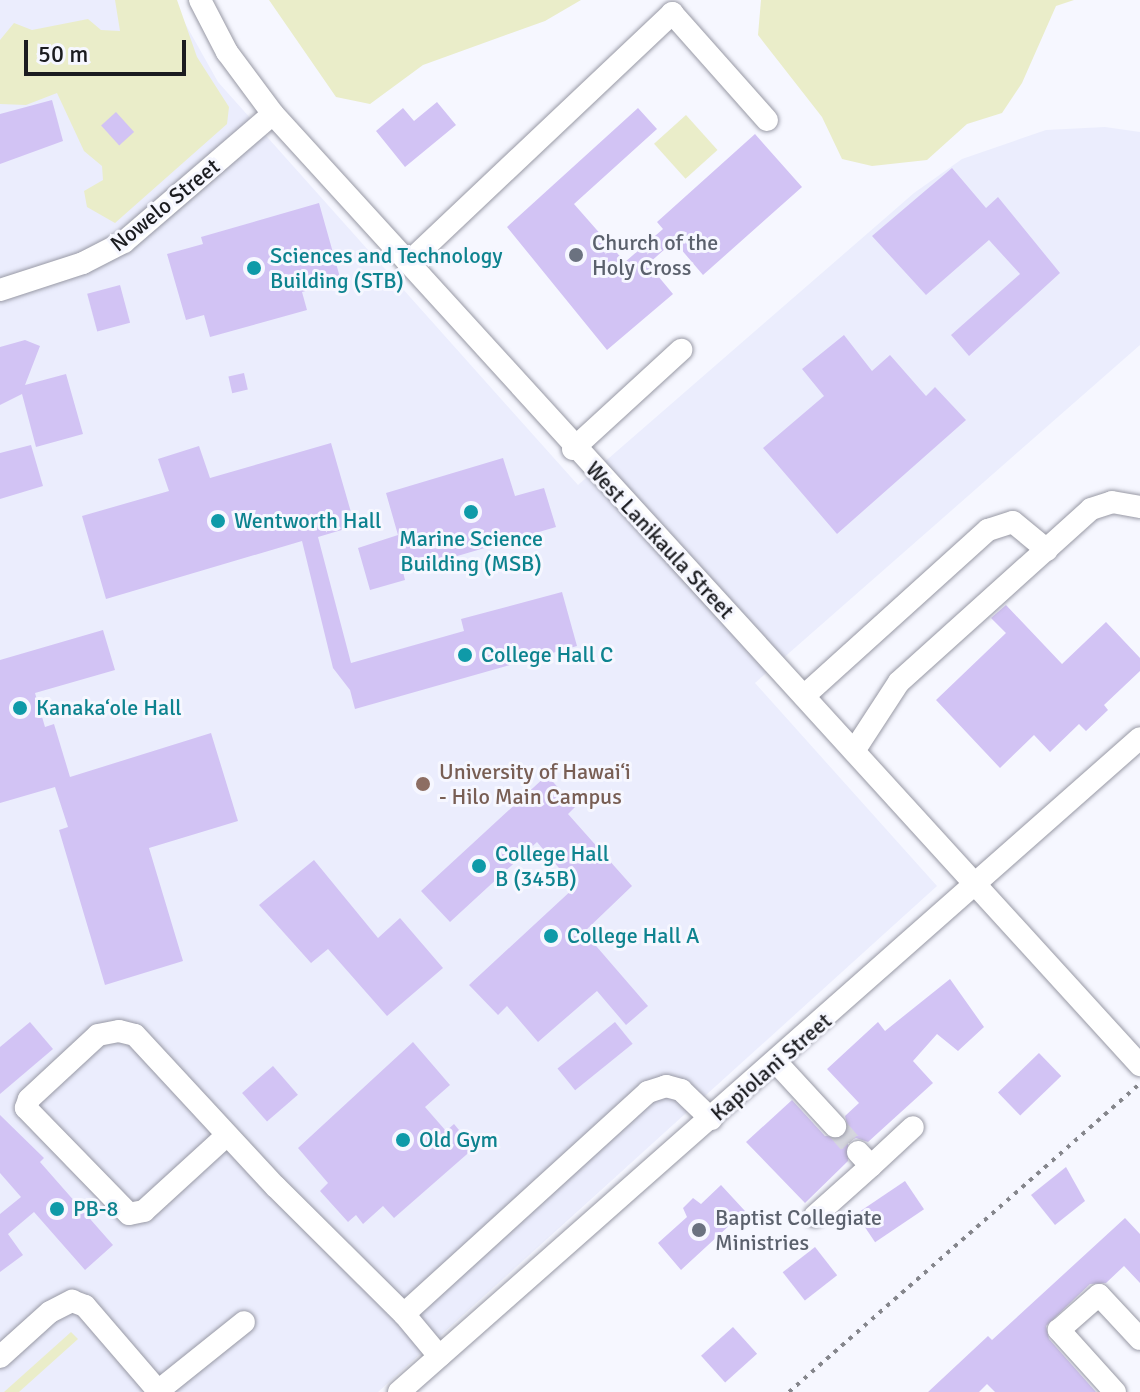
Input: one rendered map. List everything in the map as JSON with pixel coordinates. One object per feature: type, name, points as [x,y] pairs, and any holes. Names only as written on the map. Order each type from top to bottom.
[{"type":"street","name":"West Lanikaula Street","points":[[200,0],[227,52],[273,114],[573,449],[804,696],[1140,1065]]},
{"type":"street","points":[[408,263],[672,13],[767,120]]},
{"type":"street","name":"Nowelo Street","points":[[0,290],[71,268],[124,242],[273,114]]},
{"type":"street","points":[[573,449],[681,350]]},
{"type":"street","points":[[854,751],[899,682],[1091,509],[1112,502],[1140,507]]},
{"type":"street","points":[[804,696],[988,530],[1013,522],[1047,550]]},
{"type":"street","name":"Kapiolani Street","points":[[399,1392],[777,1063],[1140,738]]},
{"type":"street","points":[[226,1136],[144,1211],[129,1214],[26,1108],[29,1099],[98,1035],[119,1031],[135,1035],[153,1050],[226,1136],[404,1314],[439,1356]]},
{"type":"street","points":[[777,1063],[835,1126]]},
{"type":"street","points":[[404,1314],[648,1092],[666,1086],[681,1090],[711,1119]]},
{"type":"street","points":[[815,1216],[864,1159],[913,1127]]},
{"type":"street","points":[[1115,1392],[1059,1330],[1099,1295],[1140,1339]]},
{"type":"street","points":[[0,1357],[50,1312],[72,1301],[85,1306],[158,1391],[244,1322]]},
{"type":"path","points":[[789,1392],[1140,1083]]},
{"type":"shaded area","name":"University of Hawaiʻi - Hilo Main Campus","points":[[0,0],[172,0],[218,82],[578,485],[914,193],[962,159],[1046,130],[1105,127],[1140,132],[1140,345],[755,683],[937,886],[378,1392],[0,1392]]},
{"type":"green space","points":[[115,0],[177,0],[197,57],[229,107],[227,124],[115,223],[87,207],[84,191],[103,180],[102,166],[84,151],[57,93],[26,105],[0,104],[0,40],[14,23],[32,30],[88,19],[101,30],[120,31]]},
{"type":"green space","points":[[269,0],[581,0],[545,21],[423,65],[370,104],[336,97]]},
{"type":"green space","points":[[761,0],[1074,0],[1056,6],[1022,83],[1002,113],[967,124],[927,160],[872,166],[842,159],[822,117],[758,35]]},
{"type":"green space","points":[[686,115],[717,150],[685,179],[654,144]]},
{"type":"green space","points":[[71,1332],[78,1339],[19,1392],[4,1392]]},
{"type":"building","points":[[52,100],[63,141],[0,164],[0,114]]},
{"type":"building","points":[[437,102],[456,125],[405,167],[376,131],[403,108],[414,121]]},
{"type":"building","points":[[638,108],[657,129],[574,204],[625,262],[663,229],[657,222],[755,134],[802,187],[703,275],[674,241],[648,264],[673,294],[607,350],[507,227]]},
{"type":"building","points":[[116,112],[134,132],[119,145],[101,125]]},
{"type":"building","points":[[952,168],[986,208],[998,197],[1060,273],[969,356],[951,335],[1020,274],[989,240],[926,295],[872,236]]},
{"type":"building","name":"Sciences and Technology Building (STB)","points":[[319,203],[341,281],[302,292],[307,310],[210,337],[204,315],[186,320],[167,254],[203,244],[201,237]]},
{"type":"building","points":[[120,285],[130,323],[97,331],[87,294]]},
{"type":"building","points":[[844,335],[872,371],[890,355],[926,396],[935,387],[966,420],[837,534],[763,448],[824,396],[802,369]]},
{"type":"building","points":[[25,340],[40,346],[25,385],[66,374],[83,434],[36,447],[22,394],[0,405],[0,347]]},
{"type":"building","points":[[244,373],[248,390],[232,393],[228,377]]},
{"type":"building","points":[[331,443],[355,526],[318,537],[351,663],[464,631],[461,619],[562,592],[577,646],[355,709],[350,690],[333,668],[302,541],[106,599],[82,516],[169,491],[158,459],[199,446],[210,478]]},
{"type":"building","points":[[31,445],[43,486],[0,499],[0,453]]},
{"type":"building","name":"Marine Science Building (MSB)","points":[[503,458],[515,496],[544,488],[556,527],[403,572],[405,580],[370,590],[358,548],[398,535],[386,493]]},
{"type":"building","points":[[1006,605],[1062,664],[1106,622],[1140,658],[1140,671],[1104,705],[1108,710],[1086,731],[1079,724],[1050,752],[1034,735],[1000,768],[936,700],[1006,633],[991,618]]},
{"type":"building","points":[[103,630],[115,670],[35,693],[45,727],[54,724],[70,777],[211,733],[238,821],[149,848],[183,961],[105,985],[59,830],[68,827],[55,787],[0,803],[0,660]]},
{"type":"building","points":[[547,775],[575,807],[568,814],[632,886],[584,932],[648,1006],[626,1025],[597,991],[538,1042],[507,1006],[498,1015],[469,985],[575,887],[537,842],[450,922],[421,891]]},
{"type":"building","points":[[314,860],[378,938],[400,918],[443,968],[387,1016],[328,949],[311,963],[259,905]]},
{"type":"building","points":[[950,979],[984,1027],[958,1051],[937,1034],[913,1061],[933,1083],[868,1142],[856,1138],[848,1142],[848,1161],[805,1203],[746,1142],[792,1100],[825,1136],[844,1137],[848,1129],[845,1116],[859,1103],[827,1069],[878,1022],[885,1031]]},
{"type":"building","points":[[30,1022],[53,1049],[0,1094],[0,1047]]},
{"type":"building","points":[[615,1022],[633,1044],[575,1090],[557,1069]]},
{"type":"building","name":"Old Gym","points":[[413,1042],[450,1085],[425,1107],[446,1131],[454,1124],[474,1148],[394,1218],[383,1206],[363,1224],[356,1215],[348,1222],[320,1191],[328,1183],[298,1148]]},
{"type":"building","points":[[1039,1053],[1061,1076],[1020,1116],[998,1093]]},
{"type":"building","points":[[273,1066],[298,1095],[267,1122],[242,1093]]},
{"type":"building","name":"PB-8","points":[[0,1115],[44,1158],[40,1162],[113,1245],[85,1270],[34,1212],[8,1234],[23,1255],[0,1272],[0,1214],[21,1197],[0,1173]]},
{"type":"building","points":[[1066,1167],[1085,1201],[1055,1225],[1031,1195]]},
{"type":"building","points":[[905,1181],[924,1209],[875,1242],[856,1214]]},
{"type":"building","name":"Baptist Collegiate Ministries","points":[[721,1185],[745,1211],[681,1270],[658,1243],[687,1217],[683,1208],[693,1198],[701,1204]]},
{"type":"building","points":[[1125,1218],[1140,1234],[1140,1283],[1124,1266],[1106,1283],[1090,1284],[1046,1326],[1049,1339],[1096,1392],[995,1392],[987,1384],[979,1392],[928,1392],[988,1336],[992,1340]]},
{"type":"building","points":[[815,1247],[837,1275],[805,1301],[783,1272]]},
{"type":"building","points":[[733,1327],[757,1354],[725,1383],[701,1356]]},
{"type":"tunnel","points":[[835,1126],[858,1152]]},
{"type":"place","name":"Church of the Holy Cross","points":[[576,255]]},
{"type":"place","name":"Sciences and Technology Building (STB)","points":[[254,268]]},
{"type":"place","name":"Marine Science Building (MSB)","points":[[471,512]]},
{"type":"place","name":"Wentworth Hall","points":[[218,521]]},
{"type":"place","name":"College Hall C","points":[[465,655]]},
{"type":"place","name":"Kanakaʻole Hall","points":[[20,708]]},
{"type":"place","name":"University of Hawaiʻi - Hilo Main Campus","points":[[423,784]]},
{"type":"place","name":"College Hall B (345B)","points":[[479,866]]},
{"type":"place","name":"College Hall A","points":[[551,936]]},
{"type":"place","name":"Old Gym","points":[[403,1140]]},
{"type":"place","name":"PB-8","points":[[57,1209]]},
{"type":"place","name":"Baptist Collegiate Ministries","points":[[699,1230]]}]
